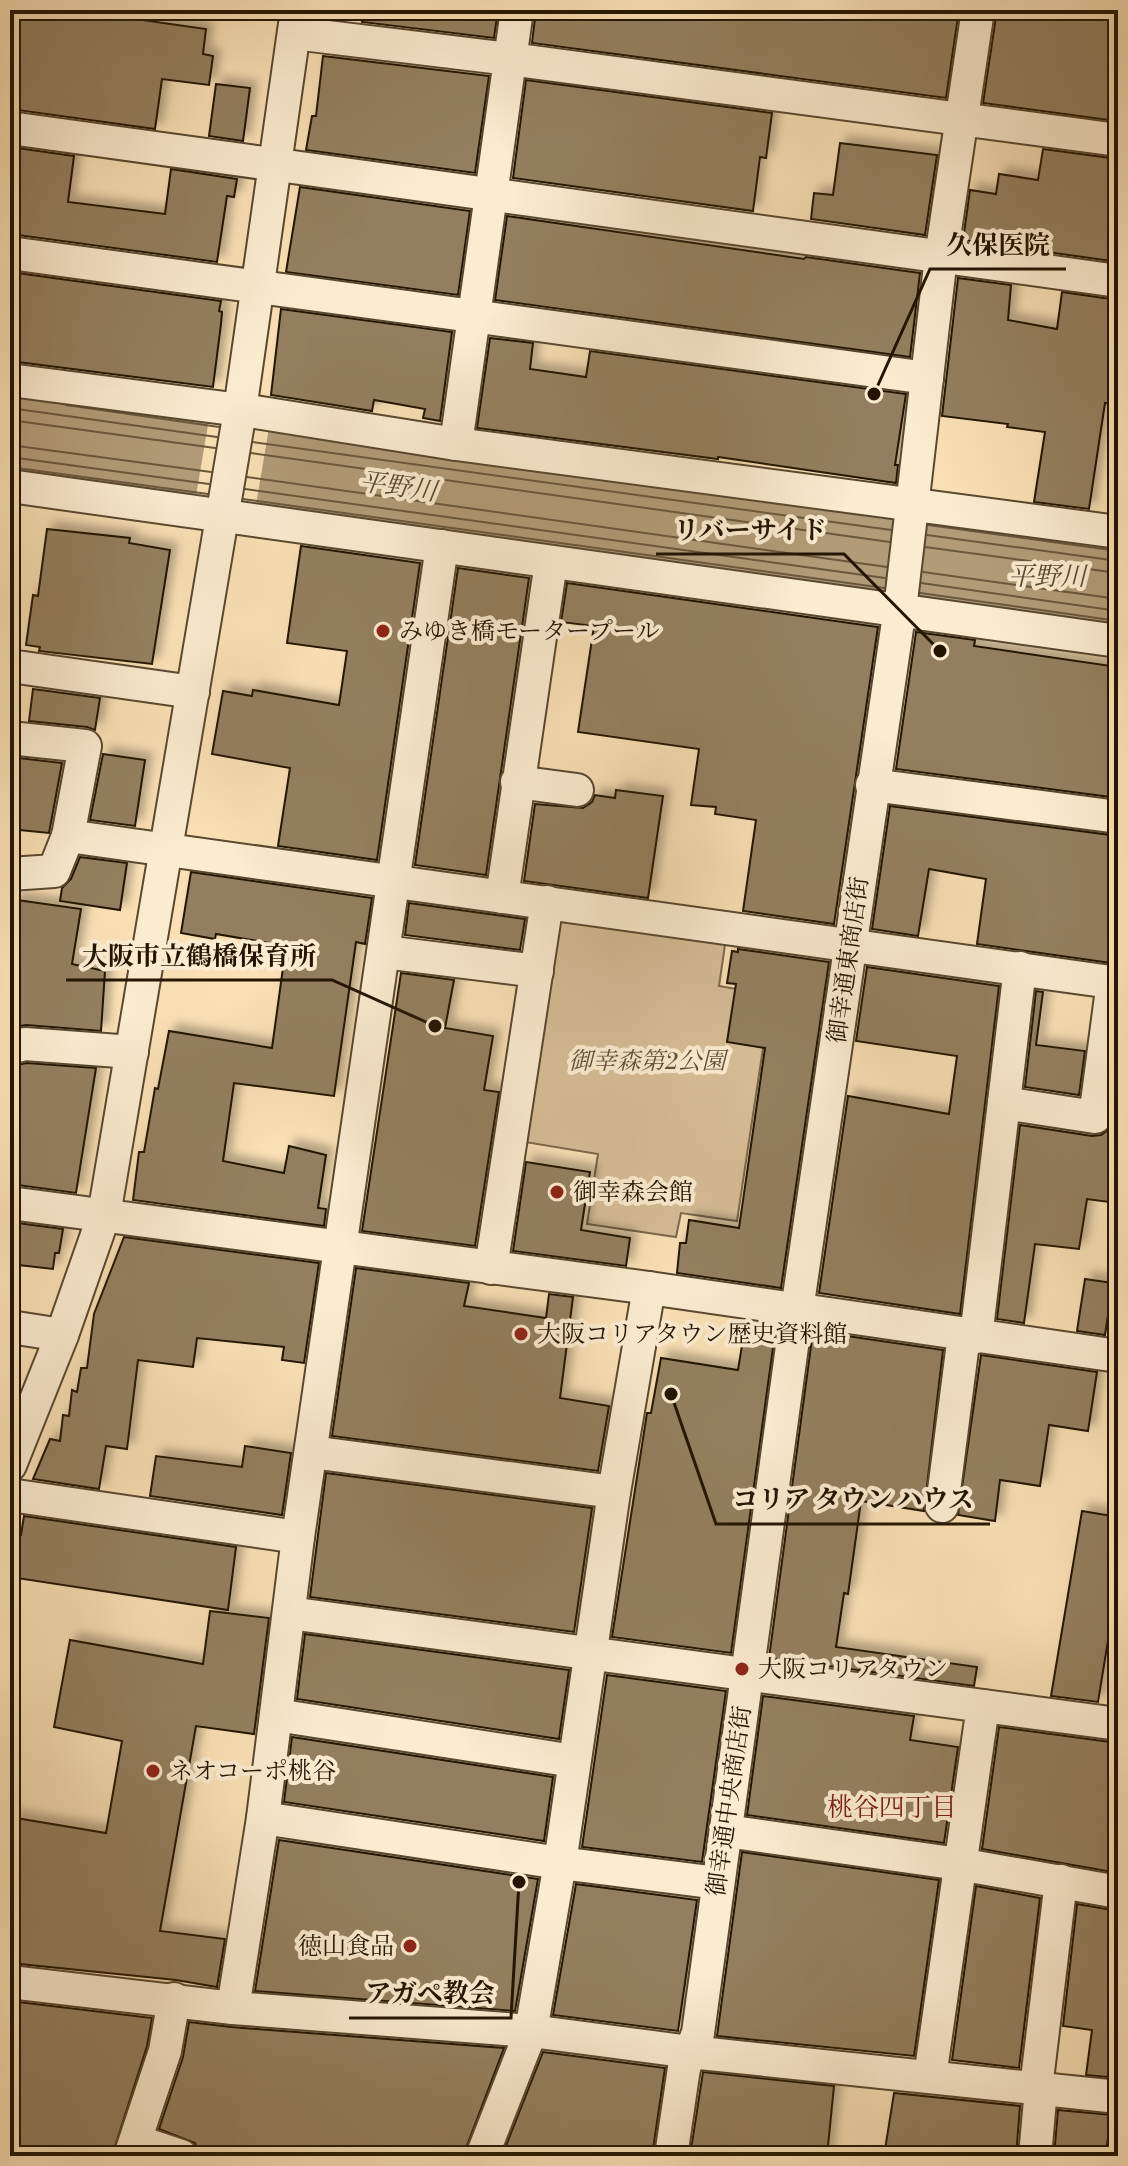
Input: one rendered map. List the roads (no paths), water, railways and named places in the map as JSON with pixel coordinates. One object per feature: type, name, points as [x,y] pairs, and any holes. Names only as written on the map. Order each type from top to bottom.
[{"type":"street","points":[[456,444],[517,10]]},
{"type":"street","name":"御幸通東商店街","points":[[797,1310],[900,606],[941,257],[978,10]]},
{"type":"street","points":[[13,1449],[62,1335],[104,1215],[240,414],[296,22],[510,59],[1118,140]]},
{"type":"street","points":[[10,128],[1118,281]]},
{"type":"street","points":[[10,253],[927,378]]},
{"type":"street","points":[[10,380],[913,508],[1118,532]]},
{"type":"street","points":[[10,486],[224,510],[551,562],[900,606],[1118,641]]},
{"type":"street","points":[[233,2008],[263,1818],[298,1537],[442,546]]},
{"type":"street","points":[[502,897],[551,562]]},
{"type":"street","points":[[10,666],[193,692]]},
{"type":"street","points":[[10,738],[85,746],[68,836],[54,871],[10,874]]},
{"type":"street","points":[[517,782],[577,790]]},
{"type":"street","points":[[872,785],[1118,817]]},
{"type":"street","points":[[68,836],[1116,982],[1095,1117],[1004,1103]]},
{"type":"street","points":[[491,1268],[547,902]]},
{"type":"street","points":[[384,952],[537,971]]},
{"type":"street","points":[[942,1506],[1004,1103],[1020,968]]},
{"type":"street","points":[[10,1048],[25,1044],[132,1052]]},
{"type":"street","points":[[10,1203],[649,1288],[1118,1356]]},
{"type":"street","points":[[482,2156],[531,2031],[560,1863],[614,1492],[649,1288]]},
{"type":"street","name":"御幸通中央商店街","points":[[671,2156],[684,2068],[698,2033],[797,1310]]},
{"type":"street","points":[[10,1327],[62,1335]]},
{"type":"street","points":[[311,1452],[614,1492]]},
{"type":"street","points":[[10,1495],[298,1537]]},
{"type":"street","points":[[289,1613],[1118,1724]]},
{"type":"street","points":[[930,2077],[983,1706]]},
{"type":"street","points":[[276,1715],[574,1761]]},
{"type":"street","points":[[263,1818],[560,1863],[718,1883]]},
{"type":"street","points":[[726,1831],[959,1864],[1118,1892]]},
{"type":"street","points":[[1035,2156],[1040,2100],[1036,2088],[1061,1881]]},
{"type":"street","points":[[10,1982],[233,2008],[531,2031],[690,2052],[1118,2097]]},
{"type":"street","points":[[174,1999],[165,2051],[133,2148],[181,2156]]},
{"type":"water","name":"平野川","points":[[10,390],[1118,544],[1118,629],[10,474]]},
{"type":"place","name":"久保医院","points":[[874,394]]},
{"type":"place","name":"みゆき橋モータープール","points":[[383,631]]},
{"type":"place","name":"リバーサイド","points":[[940,651]]},
{"type":"place","name":"大阪市立鶴橋保育所","points":[[435,1026]]},
{"type":"place","name":"御幸森会館","points":[[557,1192]]},
{"type":"place","name":"大阪コリアタウン歴史資料館","points":[[521,1334]]},
{"type":"place","name":"コリア タウン ハウス","points":[[671,1394]]},
{"type":"place","name":"大阪コリアタウン","points":[[742,1669]]},
{"type":"place","name":"ネオコーポ桃谷","points":[[153,1771]]},
{"type":"place","name":"アガペ教会","points":[[519,1882]]},
{"type":"place","name":"徳山食品","points":[[410,1946]]},
{"type":"district","name":"桃谷四丁目","points":[[892,1807]]},
{"type":"park label","name":"御幸森第2公園","points":[[647,1061]]}]
